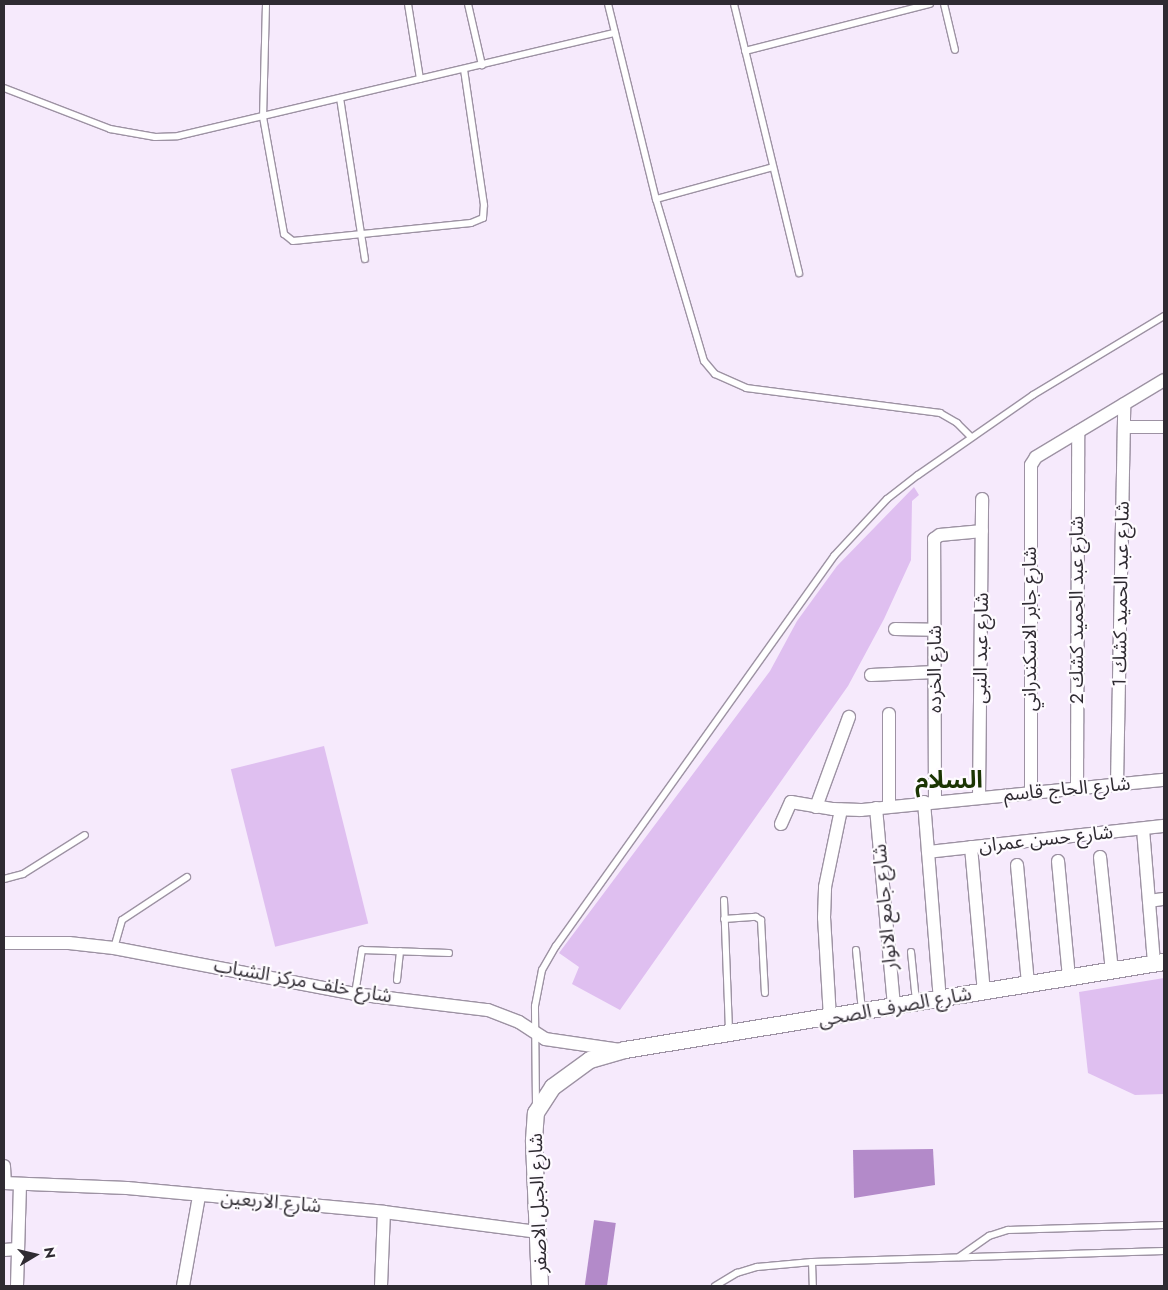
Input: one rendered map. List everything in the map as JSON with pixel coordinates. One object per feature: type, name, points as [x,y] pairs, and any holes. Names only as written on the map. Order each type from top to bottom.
[{"type":"street","points":[[1078,432],[1164,380]]},
{"type":"street","name":"شارع عبد الحميد كشك 1","points":[[1117,784],[1124,404]]},
{"type":"street","points":[[1124,427],[1164,427]]},
{"type":"street","name":"شارع جابر الاسكندراني","points":[[1031,792],[1031,465],[1036,457],[1078,432]]},
{"type":"street","name":"شارع عبد الحميد كشك 2","points":[[1077,788],[1078,432]]},
{"type":"street","name":"شارع عبد النبى","points":[[979,797],[982,499]]},
{"type":"street","name":"شارع الخرده","points":[[940,999],[928,852],[935,672],[935,537],[982,531]]},
{"type":"street","points":[[895,629],[934,630]]},
{"type":"street","points":[[871,675],[935,672]]},
{"type":"street","name":"شارع جامع الانوار","points":[[889,714],[882,807],[894,1006]]},
{"type":"street","points":[[816,807],[848,717]]},
{"type":"street","name":"شارع الحاج قاسم","points":[[781,824],[791,802],[841,810],[1164,780]]},
{"type":"street","points":[[830,1018],[824,918],[825,887],[841,810]]},
{"type":"street","name":"شارع حسن عمران","points":[[928,852],[1164,826]]},
{"type":"street","points":[[1143,828],[1149,901],[1159,963]]},
{"type":"street","points":[[971,847],[984,992]]},
{"type":"street","points":[[1100,857],[1112,971]]},
{"type":"street","points":[[1058,861],[1068,978]]},
{"type":"street","points":[[1017,865],[1028,984]]},
{"type":"street","points":[[1149,901],[1164,899]]},
{"type":"street","name":"شارع خلف مركز الشباب","points":[[4,943],[61,942],[114,948],[356,994],[488,1010],[512,1018],[552,1041],[626,1050]]},
{"type":"street","name":"شارع الصرف الصحى","points":[[626,1050],[862,1013],[894,1006],[1159,963]]},
{"type":"street","name":"شارع الجبل الاصفر","points":[[540,1286],[534,1140],[536,1113],[548,1093],[564,1076],[590,1060],[626,1050]]},
{"type":"street","points":[[4,1166],[4,1183]]},
{"type":"street","name":"شارع الاربعين","points":[[4,1183],[127,1188],[384,1212],[538,1232]]},
{"type":"street","points":[[17,1286],[20,1184]]},
{"type":"street","points":[[183,1286],[199,1196]]},
{"type":"street","points":[[381,1286],[384,1212]]},
{"type":"street","points":[[4,1250],[17,1249]]},
{"type":"lane","points":[[266,4],[263,117],[284,234],[288,239],[298,241],[472,223],[483,218],[485,212],[464,69]]},
{"type":"lane","points":[[408,4],[420,79]]},
{"type":"lane","points":[[468,4],[482,65]]},
{"type":"lane","points":[[608,4],[656,199],[697,346],[715,374],[746,388],[920,408],[940,413],[957,423],[971,437]]},
{"type":"lane","points":[[734,4],[799,274]]},
{"type":"lane","points":[[746,51],[930,4]]},
{"type":"lane","points":[[944,4],[955,50]]},
{"type":"lane","points":[[4,88],[133,135],[178,136],[615,33]]},
{"type":"lane","points":[[340,98],[365,259]]},
{"type":"lane","points":[[656,199],[773,167]]},
{"type":"lane","points":[[536,1113],[534,1031],[536,993],[542,970],[556,946],[808,588],[860,526],[887,499],[971,437],[1164,316]]},
{"type":"lane","points":[[4,880],[23,874],[85,835]]},
{"type":"lane","points":[[114,948],[122,920],[187,877]]},
{"type":"lane","points":[[724,900],[729,1034]]},
{"type":"lane","points":[[724,919],[756,917],[761,920],[765,993]]},
{"type":"lane","points":[[356,994],[362,950],[449,952]]},
{"type":"lane","points":[[856,950],[862,1013]]},
{"type":"lane","points":[[397,980],[400,951]]},
{"type":"lane","points":[[911,952],[916,1003]]},
{"type":"lane","points":[[959,1258],[989,1236],[1008,1230],[1164,1225]]},
{"type":"lane","points":[[715,1286],[737,1273],[757,1267],[812,1262],[1164,1252]]},
{"type":"lane","points":[[812,1262],[813,1286]]},
{"type":"shaded area","points":[[914,487],[919,495],[912,501],[911,560],[884,619],[848,686],[620,1010],[572,984],[579,967],[559,953],[770,671],[797,621],[837,566]]},
{"type":"shaded area","points":[[324,746],[368,924],[275,947],[231,769]]},
{"type":"shaded area","points":[[1164,978],[1164,1094],[1135,1095],[1088,1073],[1079,992]]},
{"type":"shaded area","points":[[933,1149],[935,1185],[854,1198],[853,1150]]},
{"type":"shaded area","points":[[594,1220],[616,1223],[607,1286],[585,1285]]},
{"type":"district","name":"السلام","points":[[949,780]]}]
